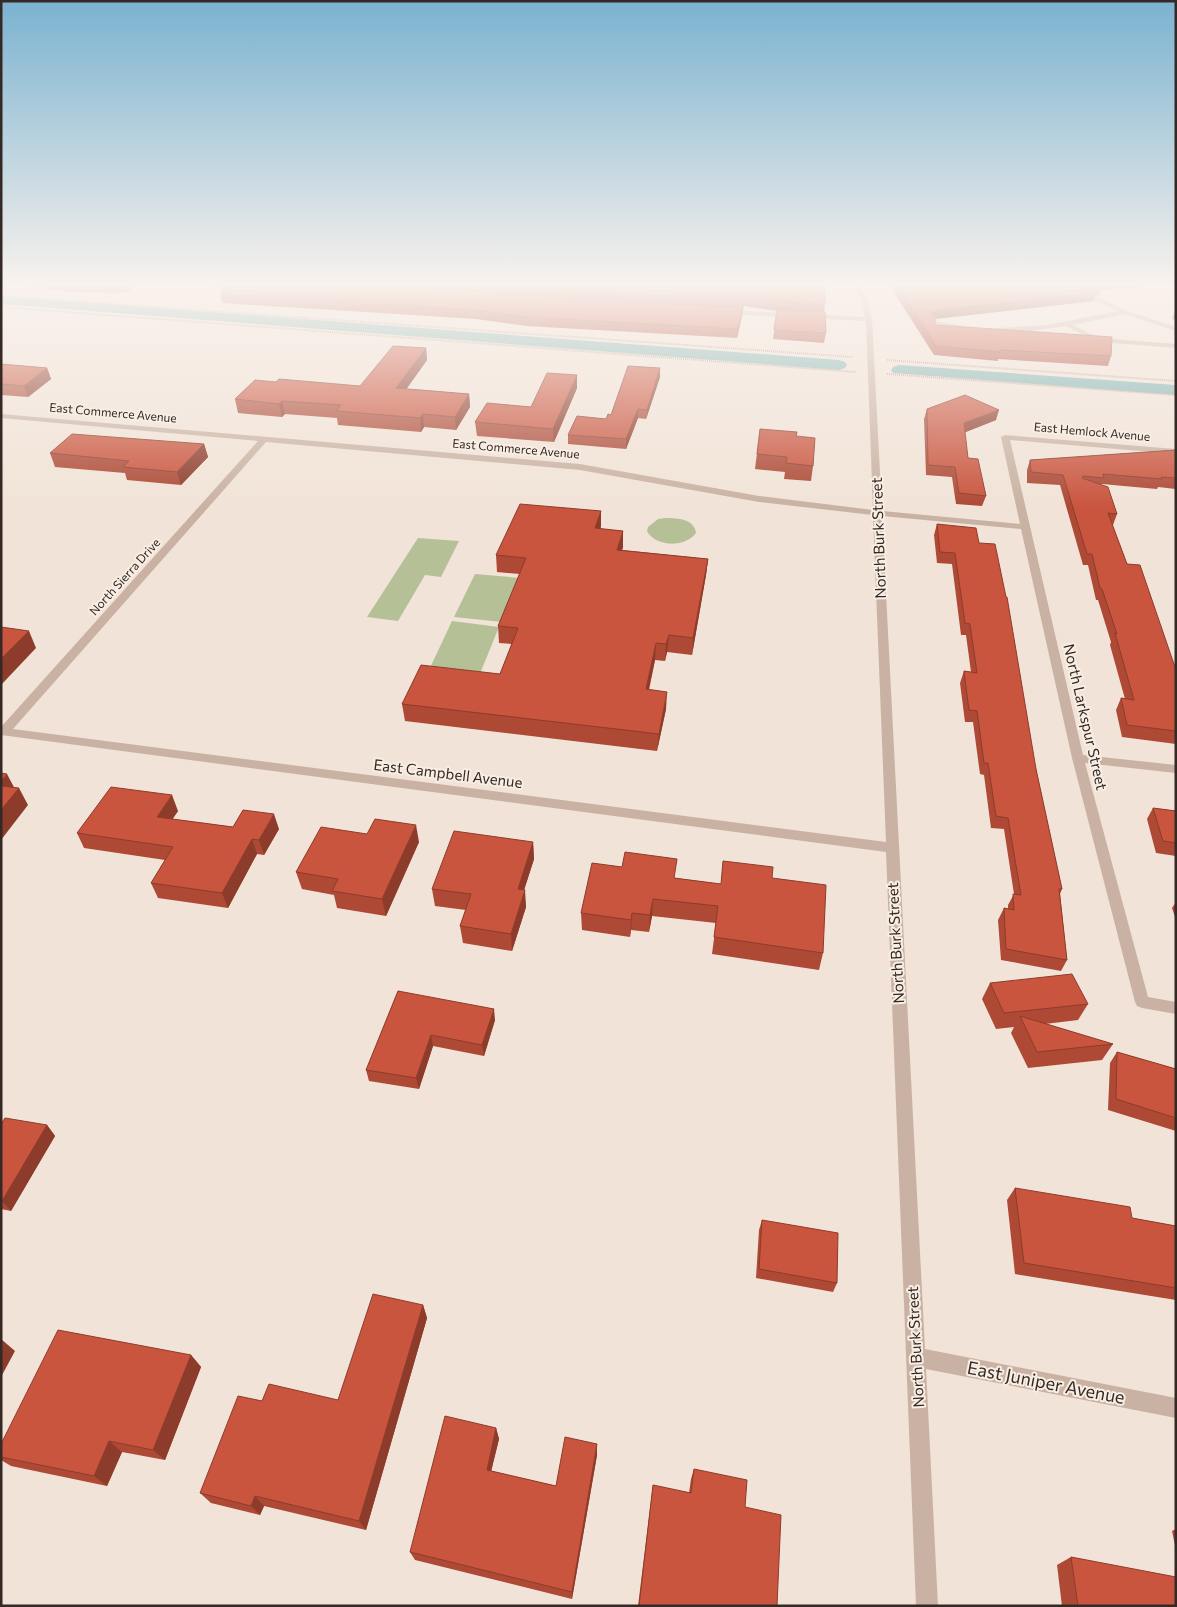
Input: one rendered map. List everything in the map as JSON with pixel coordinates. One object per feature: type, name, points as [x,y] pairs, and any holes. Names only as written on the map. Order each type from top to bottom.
[{"type":"street","name":"North Burk Street","points":[[871,358],[927,1606]]},
{"type":"street","name":"East Commerce Avenue","points":[[1,416],[580,467],[735,496],[877,513],[1026,526]]},
{"type":"street","name":"East Hemlock Avenue","points":[[1005,437],[1176,452]]},
{"type":"street","name":"North Larkspur Street","points":[[1005,437],[1078,758],[1142,1002],[1176,1008]]},
{"type":"street","name":"North Sierra Drive","points":[[3,731],[264,439]]},
{"type":"street","name":"East Campbell Avenue","points":[[3,731],[892,848]]},
{"type":"street","points":[[1078,758],[1176,769]]},
{"type":"street","name":"East Juniper Avenue","points":[[916,1357],[1176,1408]]},
{"type":"path","points":[[753,358],[1176,382]]},
{"type":"path","points":[[771,358],[1176,395]]},
{"type":"green space","points":[[666,518],[689,522],[695,528],[696,533],[691,538],[678,543],[670,544],[656,540],[647,531],[648,527],[658,519]]},
{"type":"green space","points":[[418,538],[459,541],[441,577],[425,575],[398,621],[367,617]]},
{"type":"green space","points":[[475,574],[520,578],[502,622],[454,617]]},
{"type":"green space","points":[[452,621],[499,627],[479,676],[429,670]]},
{"type":"building","points":[[383,358],[419,358],[396,388],[469,394],[455,417],[423,414],[420,418],[336,411],[341,405],[282,401],[279,404],[235,399],[255,380],[276,382],[279,379],[360,386]]},
{"type":"building","points":[[1,364],[47,368],[24,386],[1,384]]},
{"type":"building","points":[[628,366],[660,368],[647,410],[638,409],[626,439],[568,435],[577,416],[606,419],[608,414],[611,415]]},
{"type":"building","points":[[547,373],[577,375],[553,429],[475,422],[487,403],[531,407]]},
{"type":"building","points":[[965,395],[999,410],[964,423],[968,458],[978,459],[986,496],[959,493],[955,467],[928,465],[927,409]]},
{"type":"building","points":[[760,429],[797,432],[796,436],[815,438],[813,466],[786,463],[787,457],[757,454]]},
{"type":"building","points":[[72,434],[204,444],[177,472],[123,467],[129,461],[50,453]]},
{"type":"building","points":[[1176,450],[1176,478],[1161,477],[1162,479],[1103,474],[1104,478],[1083,476],[1082,478],[1108,487],[1117,514],[1108,513],[1127,564],[1140,565],[1176,670],[1176,731],[1127,725],[1121,698],[1134,700],[1115,633],[1117,634],[1102,589],[1100,588],[1092,554],[1087,554],[1063,475],[1031,472],[1030,460]]},
{"type":"building","points":[[520,504],[601,511],[595,528],[623,531],[617,550],[708,559],[693,638],[669,635],[666,644],[656,643],[646,689],[667,692],[659,734],[402,704],[421,665],[500,674],[518,628],[498,626],[526,558],[496,555]]},
{"type":"building","points":[[937,524],[976,528],[979,543],[995,544],[1007,597],[1036,769],[1062,889],[1059,889],[1067,960],[1006,949],[1004,908],[1014,910],[1013,894],[1021,895],[1008,818],[996,816],[988,763],[984,763],[977,711],[969,710],[964,671],[977,673],[970,624],[965,623],[955,553],[940,552]]},
{"type":"building","points":[[1,627],[29,631],[1,659]]},
{"type":"building","points":[[1,773],[7,774],[1,781]]},
{"type":"building","points":[[1,786],[19,788],[1,810]]},
{"type":"building","points":[[111,787],[172,795],[157,817],[233,827],[243,810],[274,814],[259,840],[252,839],[222,893],[151,883],[173,847],[77,833]]},
{"type":"building","points":[[1153,808],[1176,811],[1176,843],[1163,841]]},
{"type":"building","points":[[375,819],[416,825],[382,899],[332,891],[338,879],[296,872],[321,827],[367,834]]},
{"type":"building","points":[[454,831],[533,842],[518,889],[525,890],[511,934],[460,926],[471,894],[432,889]]},
{"type":"building","points":[[625,852],[677,859],[674,878],[721,884],[723,861],[773,867],[772,878],[826,885],[823,953],[714,937],[718,906],[653,899],[650,915],[632,913],[631,920],[581,913],[592,863],[622,867]]},
{"type":"building","points":[[1072,974],[1088,1004],[1004,1013],[990,983]]},
{"type":"building","points":[[398,991],[494,1009],[482,1045],[431,1035],[416,1078],[366,1070]]},
{"type":"building","points":[[1020,1016],[1113,1044],[1037,1052]]},
{"type":"building","points":[[1117,1052],[1176,1069],[1176,1118],[1116,1099]]},
{"type":"building","points":[[5,1118],[47,1125],[1,1201],[1,1124]]},
{"type":"building","points":[[1015,1188],[1130,1207],[1132,1218],[1176,1226],[1176,1288],[1024,1263]]},
{"type":"building","points":[[762,1220],[838,1233],[837,1283],[759,1269]]},
{"type":"building","points":[[373,1294],[423,1305],[359,1521],[255,1496],[251,1506],[200,1493],[238,1396],[262,1401],[269,1384],[338,1400]]},
{"type":"building","points":[[58,1330],[191,1355],[153,1450],[109,1441],[94,1476],[1,1457],[1,1444]]},
{"type":"building","points":[[445,1416],[496,1428],[487,1470],[556,1486],[565,1437],[597,1444],[572,1592],[410,1552]]},
{"type":"building","points":[[694,1469],[747,1480],[745,1507],[781,1515],[777,1606],[639,1606],[653,1485],[691,1493]]},
{"type":"building","points":[[1071,1557],[1176,1577],[1176,1606],[1078,1606]]},
{"type":"waterway","points":[[749,358],[839,365]]},
{"type":"waterway","points":[[899,370],[1176,390]]}]
